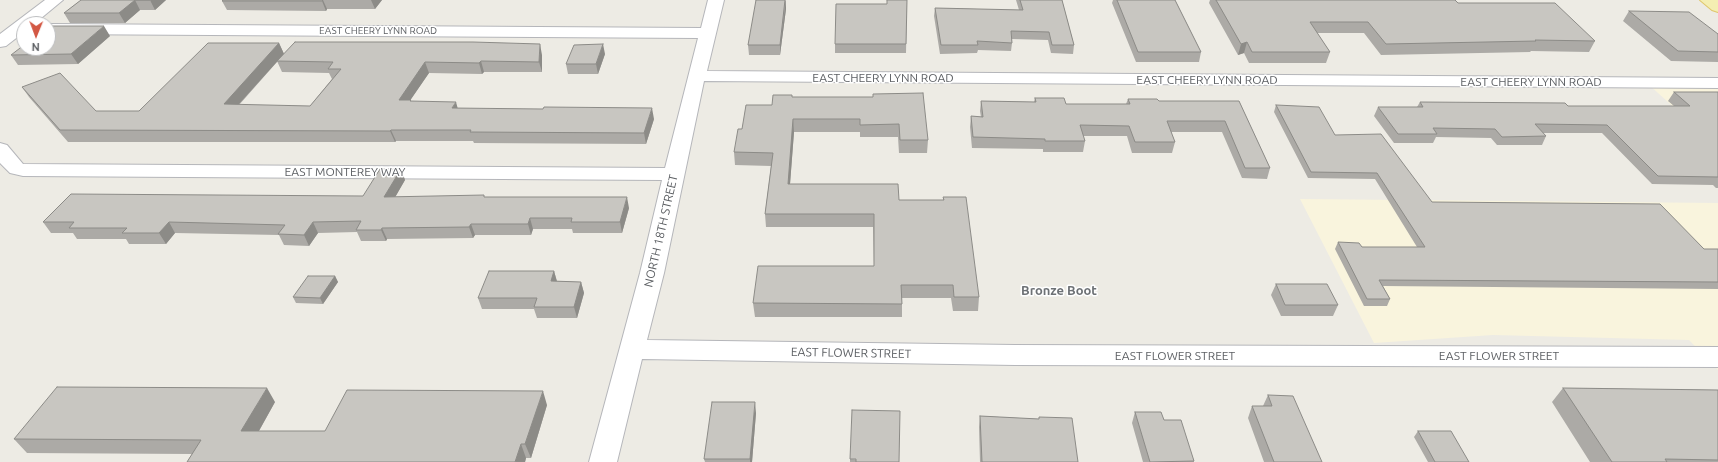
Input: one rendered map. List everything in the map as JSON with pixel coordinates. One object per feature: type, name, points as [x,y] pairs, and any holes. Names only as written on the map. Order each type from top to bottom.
[{"type":"street","points":[[36,16],[55,0]]},
{"type":"street","name":"NORTH 18TH STREET","points":[[603,462],[652,273],[696,76],[716,0]]},
{"type":"street","name":"EAST CHEERY LYNN ROAD","points":[[56,29],[708,32]]},
{"type":"street","points":[[0,42],[16,32]]},
{"type":"street","name":"EAST CHEERY LYNN ROAD","points":[[696,76],[1718,83]]},
{"type":"street","name":"EAST MONTEREY WAY","points":[[0,149],[17,169],[64,171],[674,174]]},
{"type":"street","name":"EAST FLOWER STREET","points":[[632,349],[1023,356],[1718,357]]},
{"type":"shaded area","points":[[1648,84],[1718,85],[1718,147]]},
{"type":"shaded area","points":[[1300,199],[1718,203],[1718,370],[1689,340],[1493,335],[1374,343]]},
{"type":"building","points":[[81,0],[135,0],[119,13],[64,13]]},
{"type":"building","points":[[223,0],[323,0],[222,1]]},
{"type":"building","points":[[756,0],[785,0],[780,45],[748,45]]},
{"type":"building","points":[[887,0],[907,0],[906,44],[835,44],[836,4],[887,4]]},
{"type":"building","points":[[1020,0],[1062,0],[1074,45],[1052,45],[1049,32],[1011,31],[1012,43],[977,41],[978,45],[941,45],[935,8],[1023,10]]},
{"type":"building","points":[[1117,0],[1175,0],[1201,52],[1138,52]]},
{"type":"building","points":[[1216,0],[1455,0],[1458,3],[1555,3],[1595,41],[1535,40],[1536,41],[1386,44],[1368,22],[1310,22],[1330,52],[1252,52],[1247,42],[1241,44]]},
{"type":"building","points":[[1629,11],[1689,12],[1718,34],[1718,52],[1678,51]]},
{"type":"building","points":[[56,26],[104,26],[71,54],[56,54]]},
{"type":"building","points":[[295,42],[473,42],[540,44],[539,62],[425,62],[399,100],[456,102],[452,108],[652,108],[644,133],[470,132],[471,130],[60,130],[22,87],[60,73],[96,111],[139,111],[208,43],[279,43],[224,104],[310,106],[341,69],[328,69],[333,62],[277,61]]},
{"type":"building","points":[[603,44],[596,64],[566,64],[574,45]]},
{"type":"building","points":[[1674,92],[1718,92],[1718,177],[1658,176],[1607,125],[1535,124],[1546,136],[1502,137],[1495,129],[1433,128],[1437,134],[1398,134],[1378,107],[1423,107],[1420,102],[1565,103],[1568,106],[1690,106]]},
{"type":"building","points":[[923,93],[928,140],[900,140],[899,124],[860,125],[860,119],[793,119],[788,184],[898,184],[899,200],[944,200],[943,197],[966,197],[979,297],[954,297],[953,285],[901,285],[902,304],[753,303],[758,266],[874,266],[874,214],[765,214],[773,153],[734,152],[738,129],[742,129],[746,105],[772,105],[773,95],[792,95],[792,97],[873,97],[873,94]]},
{"type":"building","points":[[1035,98],[1064,98],[1066,104],[1130,104],[1128,99],[1157,99],[1159,101],[1239,101],[1270,168],[1245,168],[1225,121],[1167,121],[1175,142],[1135,142],[1129,126],[1080,125],[1085,141],[1045,141],[1045,139],[973,137],[971,116],[983,117],[981,101],[1036,102]]},
{"type":"building","points":[[1276,105],[1319,107],[1335,135],[1381,134],[1432,202],[1660,204],[1704,249],[1718,249],[1718,282],[1379,280],[1390,299],[1367,299],[1338,242],[1359,243],[1362,247],[1425,247],[1377,173],[1311,172]]},
{"type":"building","points":[[380,169],[401,169],[384,197],[484,195],[484,197],[627,197],[620,222],[571,222],[572,218],[530,218],[528,224],[471,224],[469,227],[382,228],[381,230],[356,230],[361,221],[313,222],[304,235],[278,234],[285,225],[169,222],[159,233],[122,233],[127,228],[69,228],[74,222],[43,222],[71,194],[363,196]]},
{"type":"building","points":[[489,271],[554,271],[551,281],[581,282],[574,307],[534,307],[537,298],[478,298]]},
{"type":"building","points":[[308,276],[335,276],[320,298],[293,297]]},
{"type":"building","points":[[1276,284],[1327,284],[1338,305],[1285,305]]},
{"type":"building","points":[[57,387],[267,388],[241,431],[325,431],[347,390],[543,391],[525,444],[521,444],[515,462],[187,462],[201,440],[14,439]]},
{"type":"building","points":[[1563,388],[1718,390],[1718,460],[1665,459],[1667,462],[1612,462]]},
{"type":"building","points":[[1268,395],[1293,396],[1322,462],[1274,462],[1252,406],[1272,406]]},
{"type":"building","points":[[712,402],[755,402],[750,459],[704,459]]},
{"type":"building","points":[[852,410],[900,411],[899,462],[856,462],[856,459],[850,459]]},
{"type":"building","points":[[1135,412],[1161,412],[1164,420],[1181,420],[1194,461],[1150,462]]},
{"type":"building","points":[[980,416],[1039,419],[1039,417],[1072,418],[1078,462],[982,462]]},
{"type":"building","points":[[1418,431],[1451,431],[1469,462],[1435,462]]},
{"type":"district","name":"Bronze Boot","points":[[1059,291]]}]
